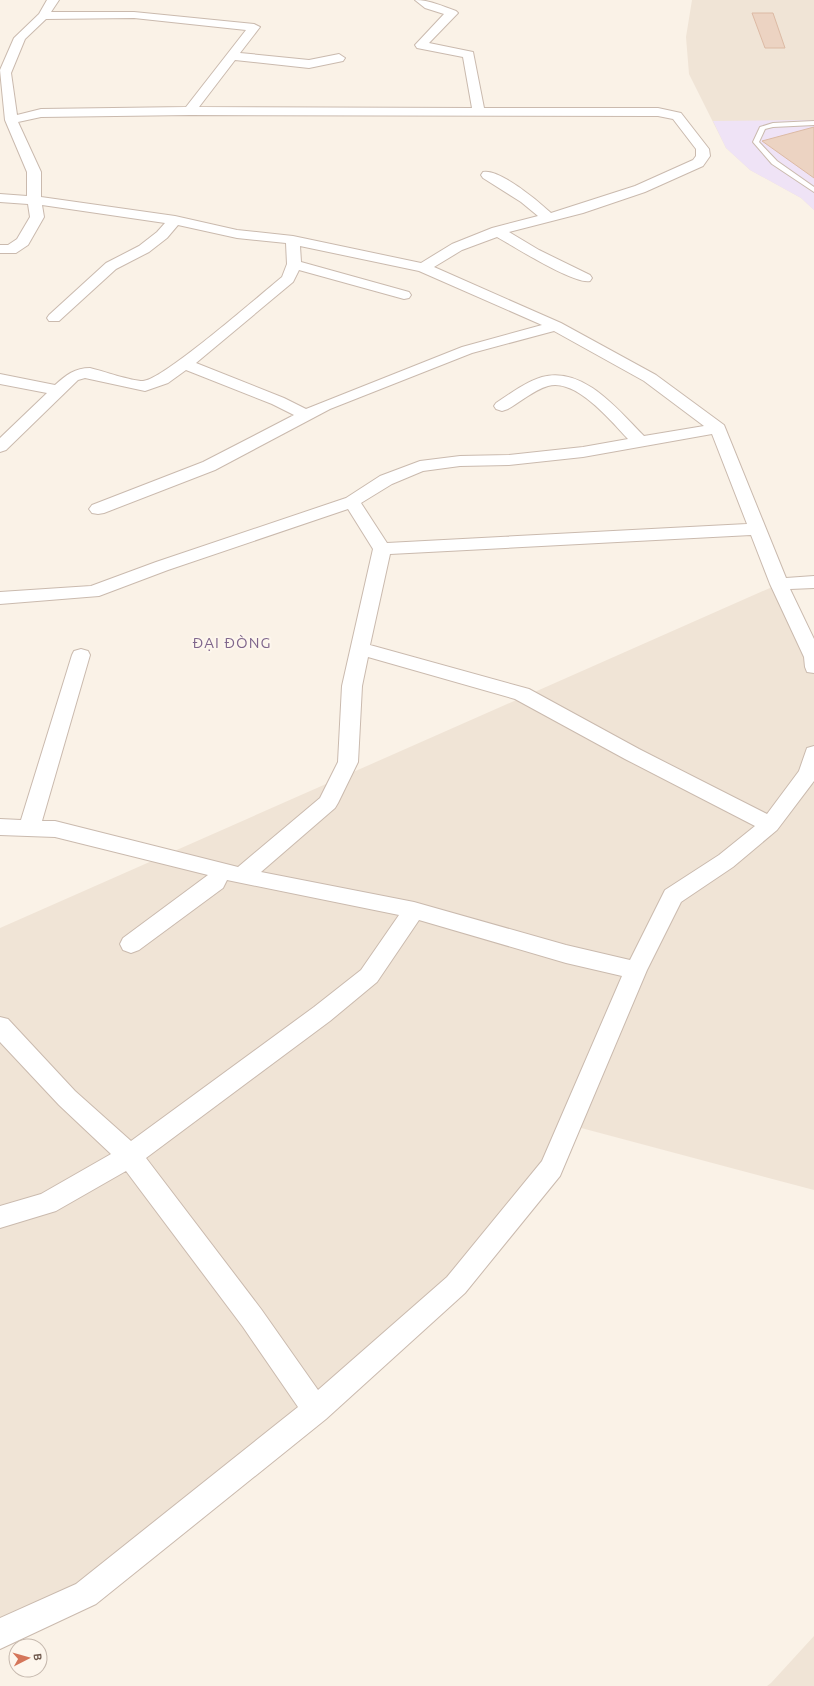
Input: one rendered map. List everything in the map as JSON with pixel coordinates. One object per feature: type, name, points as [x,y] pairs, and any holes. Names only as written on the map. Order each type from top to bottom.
[{"type":"street","points":[[0,249],[11,250],[23,242],[37,217],[34,200],[34,172],[12,120],[5,73],[20,38],[43,16],[53,0]]},
{"type":"street","points":[[421,0],[429,6],[452,13],[421,45],[469,55],[479,112]]},
{"type":"street","points":[[43,16],[134,15],[254,27],[190,111]]},
{"type":"street","points":[[231,56],[309,64],[340,58]]},
{"type":"street","points":[[12,120],[41,113],[190,111],[664,113],[677,116],[702,148],[703,156],[698,163],[640,189],[578,210],[497,231],[457,247],[424,268]]},
{"type":"street","points":[[488,175],[526,199],[549,218]]},
{"type":"street","points":[[0,198],[34,200],[175,220],[237,234],[293,240],[424,268],[556,326],[650,378],[718,428],[756,529],[779,584],[813,657],[814,667]]},
{"type":"street","points":[[54,318],[111,266],[144,249],[162,235],[175,220]]},
{"type":"street","points":[[497,231],[534,253],[585,278]]},
{"type":"street","points":[[0,447],[72,377],[83,373],[135,385],[148,386],[162,380],[185,364],[288,279],[294,264],[293,240]]},
{"type":"street","points":[[294,264],[404,295]]},
{"type":"street","points":[[98,509],[209,466],[324,406],[467,350],[556,326]]},
{"type":"street","points":[[185,364],[278,401],[306,415]]},
{"type":"street","points":[[0,379],[57,390]]},
{"type":"street","points":[[502,406],[540,383],[554,380],[567,381],[603,402],[640,442]]},
{"type":"street","points":[[0,598],[93,592],[162,566],[352,502],[386,480],[420,466],[460,461],[509,460],[583,452],[718,428]]},
{"type":"street","points":[[131,944],[215,882],[232,874],[328,803],[348,762],[352,686],[382,549],[352,502]]},
{"type":"street","points":[[382,549],[756,529]]},
{"type":"street","points":[[779,584],[814,582]]},
{"type":"street","points":[[360,648],[522,694],[632,754],[770,825]]},
{"type":"street","points":[[30,828],[81,655]]},
{"type":"street","points":[[0,1634],[86,1594],[316,1410],[456,1285],[551,1168],[636,970],[672,896],[726,861],[770,825],[809,773],[814,752]]},
{"type":"street","points":[[0,827],[55,829],[232,874],[414,910],[566,954],[636,970]]},
{"type":"street","points":[[0,1217],[47,1203],[130,1156],[322,1014],[369,976],[414,910]]},
{"type":"street","points":[[0,1026],[67,1098],[130,1156],[252,1318],[316,1410]]},
{"type":"lane","points":[[814,123],[773,125],[762,128],[756,142],[760,148],[783,168],[814,190]]},
{"type":"shaded area","points":[[692,0],[814,0],[814,210],[801,198],[750,170],[726,148],[689,74],[686,37]]},
{"type":"shaded area","points":[[814,120],[814,210],[801,198],[750,170],[726,148],[713,121]]},
{"type":"shaded area","points":[[779,584],[814,667],[814,753],[803,782],[814,784],[814,1190],[570,1125],[456,1285],[86,1594],[0,1634],[0,928]]},
{"type":"shaded area","points":[[814,1636],[814,1686],[767,1686],[771,1683]]},
{"type":"building","points":[[752,13],[773,13],[785,48],[765,48]]},
{"type":"building","points":[[814,127],[814,178],[762,141]]},
{"type":"district","name":"ĐẠI ĐÒNG","points":[[232,643]]}]
